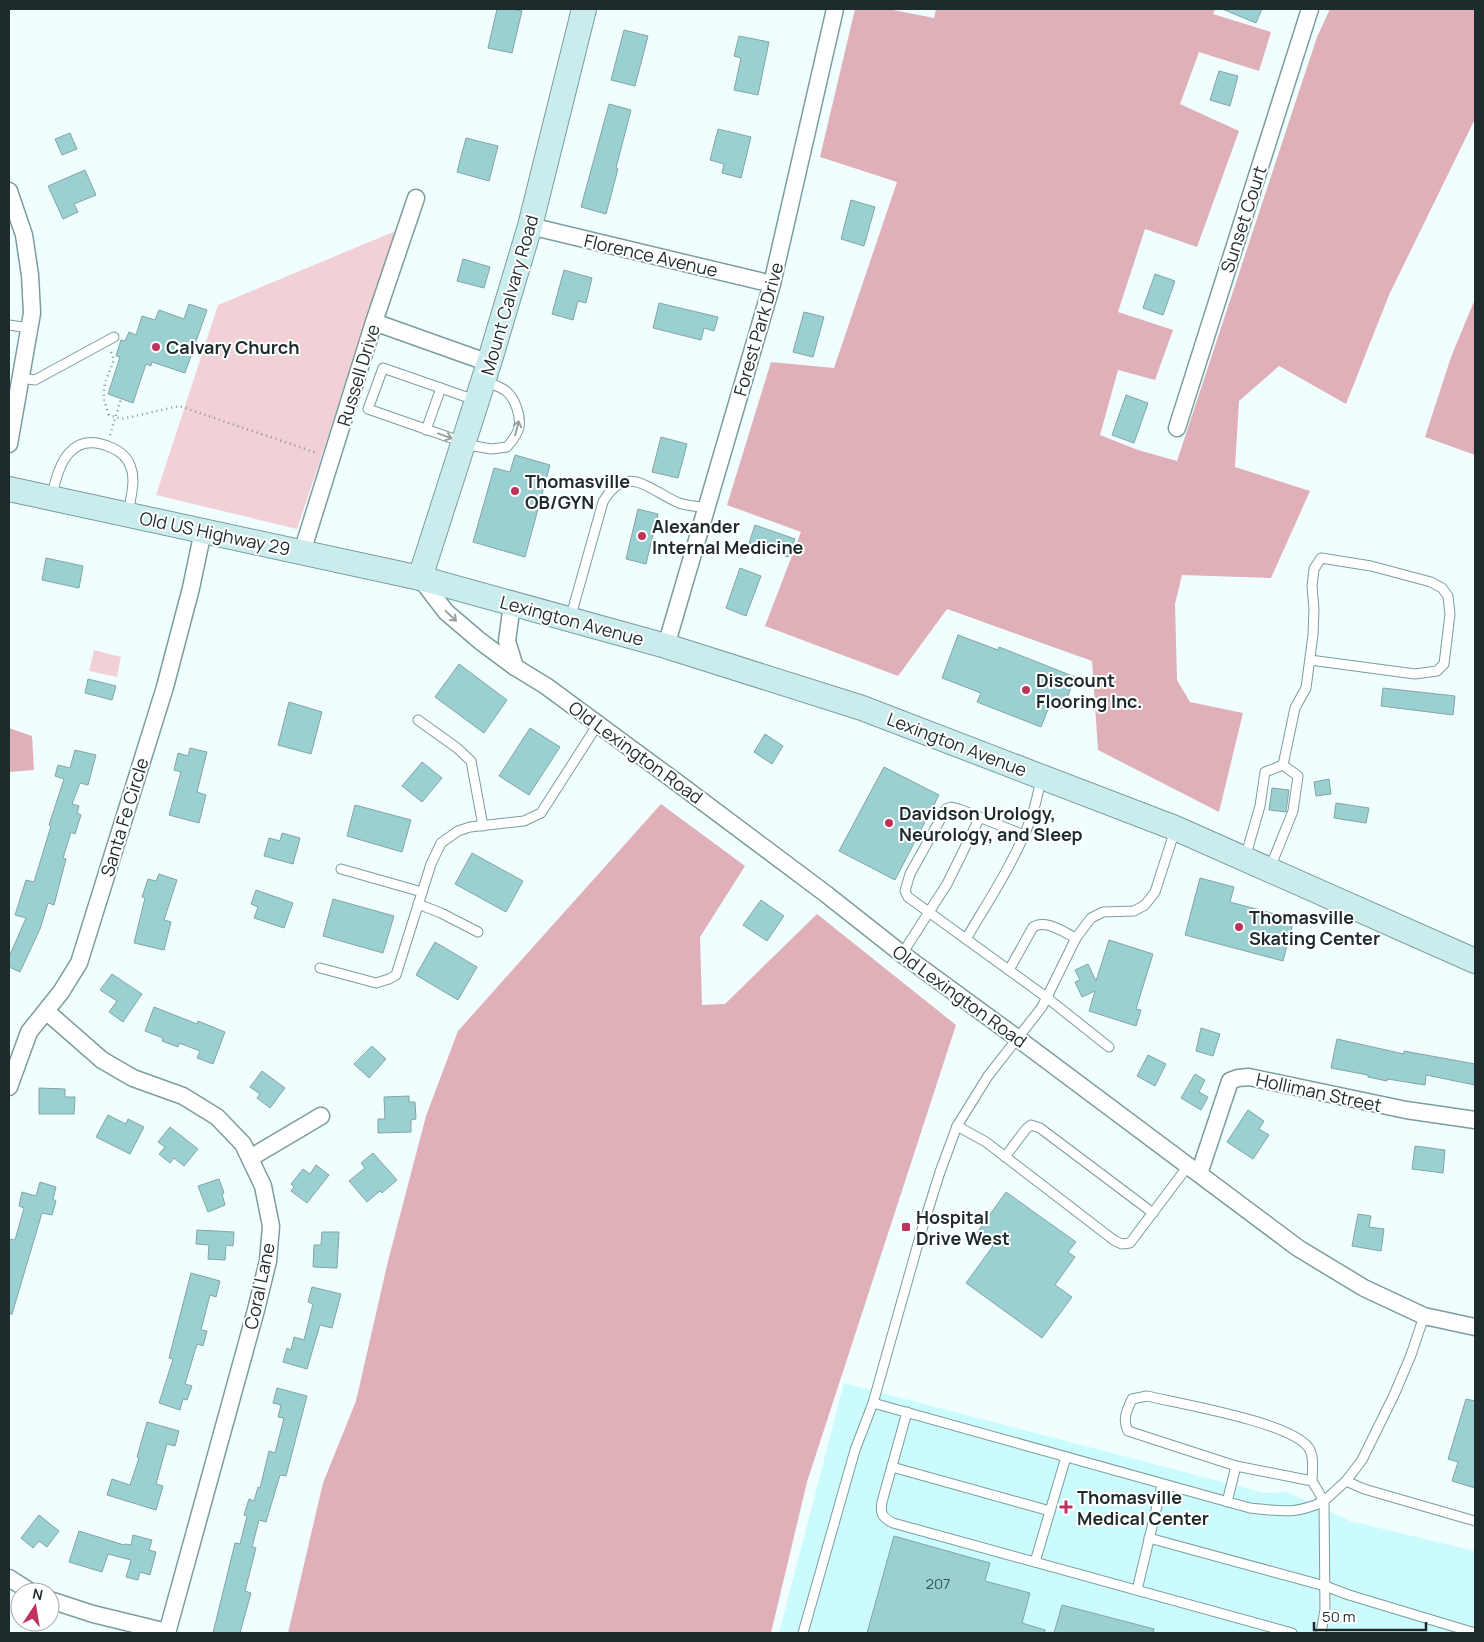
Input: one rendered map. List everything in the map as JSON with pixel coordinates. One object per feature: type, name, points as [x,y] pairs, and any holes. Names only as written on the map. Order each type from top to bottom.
[{"type":"main road","name":"Mount Calvary Road","points":[[420,578],[464,443],[530,226],[584,9]]},
{"type":"main road","name":"Old US Highway 29","points":[[9,489],[420,578]]},
{"type":"main road","name":"Lexington Avenue","points":[[420,578],[666,646],[862,708],[1176,828],[1475,961]]},
{"type":"street","name":"Forest Park Drive","points":[[666,646],[772,284],[835,9]]},
{"type":"street","name":"Sunset Court","points":[[1177,428],[1310,9]]},
{"type":"street","points":[[9,191],[24,235],[30,275],[32,313],[9,439]]},
{"type":"street","name":"Russell Drive","points":[[302,552],[374,322],[416,198]]},
{"type":"street","name":"Florence Avenue","points":[[530,226],[772,284]]},
{"type":"street","points":[[374,322],[483,381]]},
{"type":"street","name":"Santa Fe Circle","points":[[9,1087],[29,1032],[61,992],[79,962],[165,687],[191,588],[203,531]]},
{"type":"street","name":"Old Lexington Road","points":[[420,578],[446,612],[480,642],[546,686],[598,724],[810,882],[902,954],[1018,1038],[1298,1248],[1364,1288],[1424,1316],[1475,1327]]},
{"type":"street","points":[[512,604],[507,641],[515,667]]},
{"type":"street","name":"Coral Lane","points":[[46,1011],[102,1060],[133,1078],[183,1096],[216,1117],[242,1144],[250,1158],[263,1186],[271,1226],[268,1261],[256,1310],[167,1632]]},
{"type":"street","name":"Holliman Street","points":[[1194,1170],[1230,1081],[1238,1078],[1249,1077],[1406,1110],[1475,1120]]},
{"type":"street","points":[[250,1158],[321,1116]]},
{"type":"street","points":[[60,1603],[93,1614],[167,1632]]},
{"type":"lane","points":[[9,324],[29,328]]},
{"type":"lane","points":[[20,378],[35,380],[110,339]]},
{"type":"lane","points":[[383,368],[441,388],[483,381],[506,391],[514,402],[519,414],[519,427],[507,447],[491,450],[464,443],[368,409],[383,368]]},
{"type":"lane","points":[[426,430],[441,388]]},
{"type":"lane","points":[[51,499],[62,461],[76,446],[94,443],[117,450],[126,457],[132,469],[128,515]]},
{"type":"lane","points":[[570,620],[602,502],[609,491],[618,483],[630,482],[646,485],[680,503],[706,508]]},
{"type":"lane","points":[[1283,764],[1295,708],[1306,688],[1314,609],[1312,586],[1314,569],[1321,558],[1371,566],[1431,582],[1442,588],[1448,596],[1450,614],[1444,664],[1437,672],[1415,674],[1310,660]]},
{"type":"lane","points":[[418,720],[457,748],[470,762],[482,826]]},
{"type":"lane","points":[[320,968],[376,983],[396,975],[431,864],[442,843],[458,831],[470,827],[524,821],[540,813],[598,724]]},
{"type":"lane","points":[[1245,859],[1260,806],[1265,772],[1283,764]]},
{"type":"lane","points":[[1270,870],[1294,811],[1298,776],[1283,764]]},
{"type":"lane","points":[[966,939],[1002,878],[1024,835],[1042,777]]},
{"type":"lane","points":[[1024,835],[959,809],[951,807],[946,809],[910,874],[905,891],[908,897],[1046,997],[1109,1047]]},
{"type":"lane","points":[[902,954],[947,884],[980,817]]},
{"type":"lane","points":[[803,1633],[855,1450],[873,1403],[923,1226],[957,1126],[988,1076],[1042,1007],[1076,938],[1091,918],[1103,912],[1134,910],[1145,905],[1155,892],[1176,828]]},
{"type":"lane","points":[[341,869],[422,892]]},
{"type":"lane","points":[[418,904],[441,913],[478,932]]},
{"type":"lane","points":[[1009,970],[1033,927],[1038,924],[1047,924],[1076,938]]},
{"type":"lane","points":[[1005,1157],[1026,1129],[1031,1125],[1040,1128],[1153,1213]]},
{"type":"lane","points":[[957,1126],[986,1142],[1115,1241],[1122,1244],[1130,1243],[1153,1213],[1194,1170]]},
{"type":"lane","points":[[873,1403],[1250,1508],[1286,1512],[1308,1509],[1324,1500],[1346,1480],[1362,1460],[1394,1395],[1411,1355],[1424,1316]]},
{"type":"lane","points":[[1312,1481],[1236,1466],[1128,1430],[1125,1425],[1125,1413],[1132,1399],[1147,1396],[1262,1423],[1295,1436],[1308,1448],[1312,1459],[1312,1481],[1324,1500],[1325,1610],[1321,1633]]},
{"type":"lane","points":[[907,1412],[880,1511],[883,1518],[893,1523],[1282,1632],[1292,1633]]},
{"type":"lane","points":[[1035,1562],[1066,1457]]},
{"type":"lane","points":[[1227,1502],[1236,1466]]},
{"type":"lane","points":[[892,1467],[1050,1511]]},
{"type":"lane","points":[[1346,1480],[1364,1489],[1475,1521]]},
{"type":"lane","points":[[1137,1590],[1162,1485]]},
{"type":"lane","points":[[1149,1538],[1325,1586],[1475,1633]]},
{"type":"path","points":[[110,339],[114,360],[103,389],[104,401],[109,415],[122,419],[179,406],[331,458]]},
{"type":"path","points":[[106,446],[121,399]]},
{"type":"shaded area","points":[[855,9],[888,9],[934,18],[936,9],[1215,9],[1213,14],[1271,32],[1259,71],[1199,52],[1180,104],[1239,131],[1197,247],[1145,229],[1118,312],[1173,330],[1155,380],[1118,370],[1100,435],[1138,450],[1177,461],[1317,37],[1330,9],[1475,9],[1475,119],[1389,295],[1346,404],[1279,366],[1239,401],[1235,467],[1310,491],[1271,578],[1182,575],[1175,604],[1177,680],[1190,702],[1243,713],[1219,812],[1098,750],[1092,661],[947,609],[898,676],[765,626],[801,532],[727,505],[771,362],[834,368],[897,182],[820,157]]},
{"type":"shaded area","points":[[398,230],[297,529],[156,495],[218,305]]},
{"type":"shaded area","points":[[1475,299],[1475,455],[1425,437],[1451,357]]},
{"type":"shaded area","points":[[94,650],[121,657],[117,677],[89,671]]},
{"type":"shaded area","points":[[9,728],[32,736],[34,770],[9,772]]},
{"type":"shaded area","points":[[661,804],[745,866],[700,937],[702,1005],[725,1004],[817,914],[956,1025],[807,1482],[771,1633],[288,1633],[323,1483],[356,1401],[388,1261],[426,1116],[458,1031]]},
{"type":"shaded area","name":"Thomasville Medical Center","points":[[844,1383],[1265,1493],[1287,1492],[1350,1521],[1475,1551],[1475,1633],[779,1633]]},
{"type":"building","points":[[497,9],[522,11],[512,53],[488,48]]},
{"type":"building","points":[[1222,9],[1262,9],[1256,23]]},
{"type":"building","points":[[624,30],[648,36],[635,86],[611,80]]},
{"type":"building","points":[[739,36],[769,42],[758,95],[734,90],[741,58],[734,56]]},
{"type":"building","points":[[1219,71],[1238,76],[1230,106],[1210,100]]},
{"type":"building","points":[[609,104],[631,110],[606,214],[581,207]]},
{"type":"building","points":[[718,129],[751,137],[741,178],[722,173],[724,164],[710,160]]},
{"type":"building","points":[[70,133],[77,149],[62,155],[55,139]]},
{"type":"building","points":[[466,138],[498,146],[489,181],[457,172]]},
{"type":"building","points":[[85,170],[96,195],[74,204],[78,212],[63,219],[48,186]]},
{"type":"building","points":[[851,200],[875,207],[864,246],[841,239]]},
{"type":"building","points":[[463,259],[490,267],[484,288],[457,281]]},
{"type":"building","points":[[564,270],[592,278],[586,303],[578,301],[573,320],[552,314]]},
{"type":"building","points":[[1155,274],[1175,281],[1163,315],[1143,308]]},
{"type":"building","points":[[659,303],[718,317],[714,331],[704,328],[701,340],[653,328]]},
{"type":"building","name":"Calvary Church","points":[[189,304],[207,310],[185,373],[152,362],[151,366],[146,364],[133,403],[108,394],[120,357],[116,356],[121,340],[125,341],[129,332],[136,335],[142,316],[155,320],[159,310],[184,319]]},
{"type":"building","points":[[804,312],[824,317],[813,357],[793,352]]},
{"type":"building","points":[[1126,395],[1148,403],[1134,443],[1112,435]]},
{"type":"building","points":[[661,437],[687,444],[678,478],[652,472]]},
{"type":"building","name":"Thomasville OB/GYN","points":[[515,455],[550,465],[525,557],[473,542],[494,468],[510,472]]},
{"type":"building","name":"Alexander Internal Medicine","points":[[638,509],[658,514],[646,564],[626,559]]},
{"type":"building","points":[[755,525],[795,539],[788,557],[749,543]]},
{"type":"building","points":[[46,558],[83,566],[79,588],[42,580]]},
{"type":"building","points":[[740,568],[761,576],[746,616],[726,608]]},
{"type":"building","name":"Discount Flooring Inc.","points":[[958,635],[998,650],[999,647],[1075,677],[1063,709],[1050,704],[1041,727],[977,702],[981,693],[942,678]]},
{"type":"building","points":[[459,664],[507,700],[484,733],[435,697]]},
{"type":"building","points":[[88,679],[116,686],[112,700],[85,693]]},
{"type":"building","points":[[1383,688],[1455,696],[1453,715],[1381,706]]},
{"type":"building","points":[[289,702],[322,712],[311,754],[278,745]]},
{"type":"building","points":[[530,728],[560,747],[529,795],[499,776]]},
{"type":"building","points":[[765,734],[783,746],[772,764],[754,752]]},
{"type":"building","points":[[190,748],[207,752],[197,792],[206,795],[199,823],[169,815],[181,772],[174,770],[178,753],[188,756]]},
{"type":"building","points":[[75,750],[96,755],[88,785],[80,783],[72,804],[79,806],[77,813],[81,815],[75,834],[71,832],[63,858],[66,859],[54,905],[48,903],[40,929],[20,972],[9,967],[9,957],[26,918],[15,915],[26,880],[34,882],[51,826],[49,825],[64,779],[55,776],[58,765],[70,768]]},
{"type":"building","points":[[422,762],[442,778],[422,802],[402,786]]},
{"type":"building","name":"Davidson Urology, Neurology, and Sleep","points":[[884,767],[939,795],[895,880],[839,851]]},
{"type":"building","points":[[1329,779],[1331,794],[1316,796],[1314,782]]},
{"type":"building","points":[[1272,788],[1289,790],[1286,812],[1269,810]]},
{"type":"building","points":[[1336,803],[1369,808],[1366,823],[1334,818]]},
{"type":"building","points":[[355,805],[411,820],[402,852],[347,836]]},
{"type":"building","points":[[282,833],[300,838],[293,864],[264,856],[269,838],[280,841]]},
{"type":"building","points":[[472,853],[523,881],[506,912],[455,884]]},
{"type":"building","points":[[159,874],[177,880],[164,920],[171,922],[164,950],[134,943],[145,898],[142,897],[148,879],[156,881]]},
{"type":"building","name":"Thomasville Skating Center","points":[[1200,878],[1234,887],[1230,902],[1294,919],[1283,961],[1185,935]]},
{"type":"building","points":[[256,890],[293,903],[284,928],[254,918],[258,907],[251,904]]},
{"type":"building","points":[[333,899],[394,916],[383,953],[323,936]]},
{"type":"building","points":[[761,900],[784,916],[767,941],[743,925]]},
{"type":"building","points":[[1109,940],[1153,954],[1136,1009],[1141,1010],[1136,1026],[1089,1011],[1095,991],[1082,997],[1075,982],[1080,980],[1075,970],[1088,964],[1096,981]]},
{"type":"building","points":[[435,942],[477,967],[458,1000],[416,975]]},
{"type":"building","points":[[112,974],[142,994],[123,1022],[109,1012],[117,1001],[100,990]]},
{"type":"building","points":[[154,1007],[197,1024],[198,1021],[225,1032],[213,1064],[197,1058],[200,1051],[179,1043],[178,1047],[162,1041],[163,1038],[145,1031]]},
{"type":"building","points":[[1201,1028],[1220,1034],[1213,1056],[1196,1051]]},
{"type":"building","points":[[1337,1039],[1404,1054],[1404,1051],[1475,1064],[1475,1085],[1426,1075],[1425,1085],[1387,1079],[1387,1081],[1368,1077],[1368,1075],[1331,1068]]},
{"type":"building","points":[[372,1046],[386,1059],[369,1078],[354,1064]]},
{"type":"building","points":[[1148,1055],[1166,1064],[1155,1086],[1137,1076]]},
{"type":"building","points":[[262,1071],[285,1088],[270,1108],[257,1098],[260,1094],[250,1087]]},
{"type":"building","points":[[1195,1074],[1205,1080],[1199,1092],[1208,1097],[1201,1110],[1181,1098]]},
{"type":"building","points":[[39,1088],[65,1089],[65,1097],[75,1097],[74,1114],[39,1114]]},
{"type":"building","points":[[409,1096],[409,1102],[415,1102],[416,1119],[411,1120],[411,1132],[378,1133],[378,1119],[385,1119],[384,1097]]},
{"type":"building","points":[[1248,1110],[1264,1121],[1259,1129],[1269,1135],[1253,1159],[1227,1142]]},
{"type":"building","points":[[108,1115],[126,1124],[128,1119],[144,1127],[130,1154],[96,1137]]},
{"type":"building","points":[[170,1127],[198,1149],[184,1166],[174,1158],[170,1163],[159,1154],[165,1147],[158,1142]]},
{"type":"building","points":[[1415,1146],[1445,1150],[1443,1173],[1412,1169]]},
{"type":"building","points":[[373,1153],[397,1180],[382,1193],[380,1191],[367,1202],[349,1181],[365,1168],[361,1163]]},
{"type":"building","points":[[316,1165],[329,1175],[307,1203],[291,1191],[294,1187],[291,1184],[303,1169],[310,1174]]},
{"type":"building","points":[[219,1179],[224,1193],[222,1194],[225,1205],[208,1212],[198,1186]]},
{"type":"building","points":[[40,1182],[56,1187],[53,1199],[56,1201],[52,1215],[42,1213],[12,1314],[9,1314],[9,1239],[15,1240],[24,1208],[19,1206],[22,1192],[36,1196]]},
{"type":"building","points":[[1006,1192],[1076,1242],[1068,1252],[1075,1257],[1055,1285],[1072,1297],[1042,1338],[966,1283],[993,1246],[976,1234]]},
{"type":"building","points":[[1358,1214],[1371,1216],[1369,1227],[1384,1229],[1381,1251],[1352,1246]]},
{"type":"building","points":[[197,1230],[234,1232],[233,1246],[226,1245],[225,1260],[208,1259],[209,1245],[196,1244]]},
{"type":"building","points":[[322,1232],[339,1232],[337,1268],[313,1267],[314,1245],[321,1245]]},
{"type":"building","points":[[191,1273],[220,1281],[216,1297],[210,1295],[201,1330],[207,1331],[203,1346],[197,1344],[185,1384],[192,1386],[187,1400],[183,1399],[180,1410],[159,1403],[173,1359],[169,1358]]},
{"type":"building","points":[[312,1287],[341,1294],[332,1328],[320,1325],[307,1369],[283,1362],[287,1348],[291,1350],[294,1337],[304,1340],[313,1304],[308,1302]]},
{"type":"building","points":[[277,1388],[307,1396],[286,1476],[280,1475],[266,1522],[259,1520],[252,1547],[256,1548],[245,1591],[251,1593],[240,1633],[213,1633],[235,1543],[240,1544],[247,1516],[244,1515],[249,1499],[254,1501],[258,1487],[260,1488],[269,1451],[275,1453],[284,1418],[278,1417],[281,1405],[273,1403]]},
{"type":"building","points":[[1466,1399],[1475,1401],[1475,1488],[1452,1481],[1458,1462],[1448,1459]]},
{"type":"building","points":[[147,1422],[179,1431],[175,1446],[167,1444],[156,1484],[163,1486],[156,1510],[107,1495],[112,1479],[130,1485],[139,1458],[137,1457]]},
{"type":"building","points":[[39,1515],[59,1531],[47,1547],[39,1541],[33,1548],[21,1538]]},
{"type":"building","points":[[79,1531],[124,1545],[131,1545],[133,1535],[152,1540],[149,1550],[156,1552],[150,1575],[140,1572],[138,1580],[126,1577],[131,1560],[108,1554],[102,1572],[69,1562]]},
{"type":"building","points":[[894,1536],[990,1563],[985,1581],[1030,1593],[1022,1623],[1045,1630],[1045,1633],[867,1633]]},
{"type":"building","points":[[1062,1605],[1154,1629],[1153,1633],[1054,1633]]},
{"type":"place","name":"Calvary Church","points":[[156,347]]},
{"type":"place","name":"Thomasville OB/GYN","points":[[515,491]]},
{"type":"place","name":"Alexander Internal Medicine","points":[[642,536]]},
{"type":"place","name":"Discount Flooring Inc.","points":[[1026,690]]},
{"type":"place","name":"Davidson Urology, Neurology, and Sleep","points":[[889,823]]},
{"type":"place","name":"Thomasville Skating Center","points":[[1239,927]]},
{"type":"place","name":"Hospital Drive West","points":[[906,1227]]},
{"type":"place","name":"Thomasville Medical Center","points":[[1066,1507]]}]
